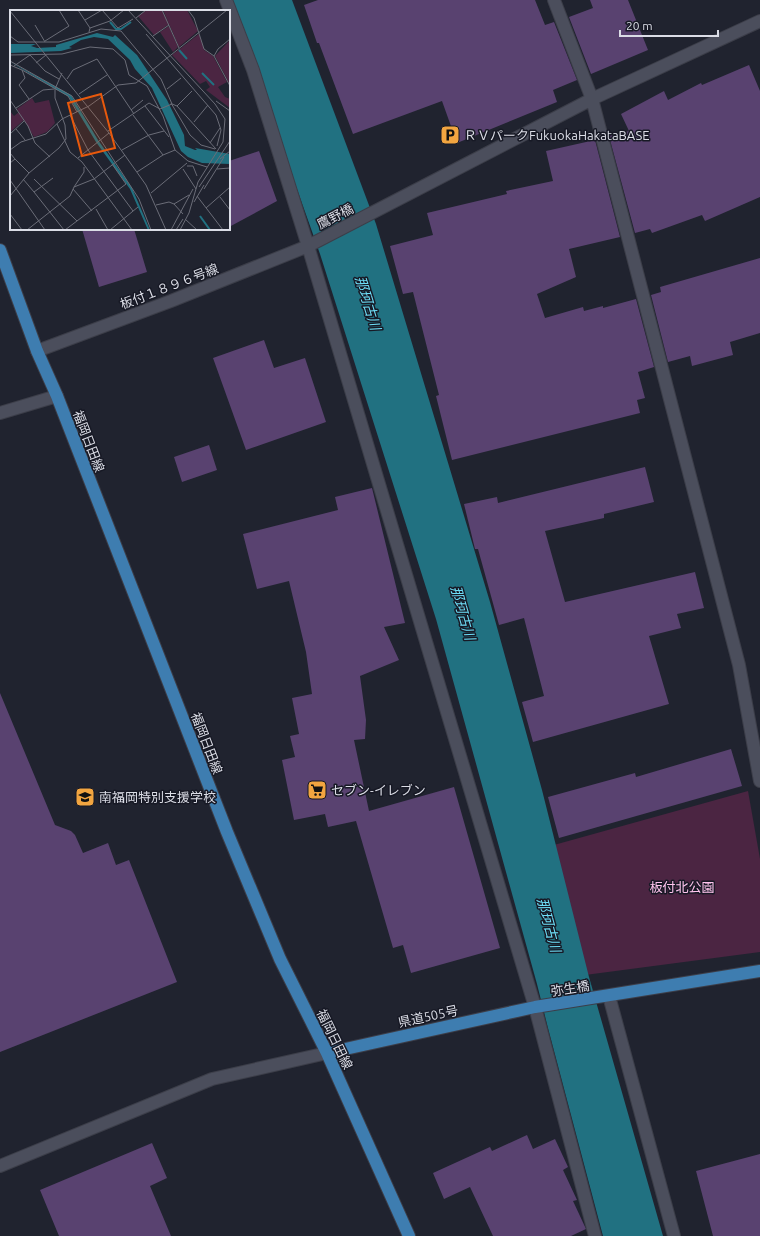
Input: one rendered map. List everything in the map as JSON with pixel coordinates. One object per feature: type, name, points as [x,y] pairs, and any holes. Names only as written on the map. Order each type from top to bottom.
[{"type":"main road","name":"福岡日田線","points":[[0,250],[37,351],[233,846],[280,959],[327,1053],[409,1236]]},
{"type":"main road","name":"弥生橋","points":[[535,1007],[760,971]]},
{"type":"main road","name":"県道505号","points":[[327,1053],[535,1007]]},
{"type":"street","points":[[226,0],[230,10]]},
{"type":"street","points":[[554,0],[592,99],[739,665],[760,781]]},
{"type":"street","points":[[230,10],[253,70],[309,245],[535,1007],[595,1236]]},
{"type":"street","points":[[592,99],[760,21]]},
{"type":"street","name":"鷹野橋","points":[[309,245],[592,99]]},
{"type":"street","name":"板付１８９６号線","points":[[37,351],[171,301],[309,245]]},
{"type":"street","points":[[0,413],[56,396]]},
{"type":"street","points":[[609,996],[674,1236]]},
{"type":"street","points":[[0,1166],[212,1079],[327,1053]]},
{"type":"green space","name":"板付北公園","points":[[748,791],[760,859],[760,952],[585,975],[554,845]]},
{"type":"water","name":"那珂古川","points":[[230,0],[292,0],[376,224],[490,602],[542,790],[589,977],[663,1236],[603,1236],[537,984],[436,619],[320,254]]},
{"type":"building","points":[[318,0],[535,0],[545,25],[554,22],[577,80],[553,90],[557,102],[457,143],[442,101],[353,134],[319,43],[317,43],[304,5]]},
{"type":"building","points":[[590,0],[628,0],[648,50],[591,74],[569,17],[593,8]]},
{"type":"building","points":[[749,65],[760,91],[760,197],[705,221],[702,215],[652,233],[650,229],[635,233],[609,136],[629,131],[621,114],[664,91],[668,100],[701,83],[702,85]]},
{"type":"building","points":[[595,140],[620,237],[569,249],[576,277],[537,294],[545,318],[583,307],[584,311],[603,306],[603,308],[636,299],[654,367],[638,372],[645,398],[637,400],[640,413],[452,460],[436,396],[439,395],[413,292],[403,294],[390,246],[433,235],[427,213],[507,194],[506,191],[553,181],[546,151]]},
{"type":"building","points":[[259,151],[277,201],[230,226],[230,161]]},
{"type":"building","points":[[82,230],[134,230],[147,272],[99,287]]},
{"type":"building","points":[[760,258],[760,333],[730,342],[733,355],[692,366],[690,356],[668,362],[651,295],[661,292],[660,287]]},
{"type":"building","points":[[264,340],[274,368],[305,358],[326,422],[246,450],[213,358]]},
{"type":"building","points":[[209,445],[217,470],[182,482],[174,457]]},
{"type":"building","points":[[645,467],[654,502],[604,514],[604,518],[545,531],[565,602],[695,572],[704,608],[677,614],[681,628],[649,636],[669,704],[533,742],[522,702],[544,696],[524,618],[499,625],[478,549],[475,549],[464,504],[497,497],[498,503]]},
{"type":"building","points":[[372,488],[405,623],[384,627],[399,660],[360,676],[366,720],[365,739],[354,740],[369,811],[454,787],[500,948],[411,973],[403,945],[393,948],[356,821],[328,827],[325,814],[294,820],[282,760],[295,757],[290,736],[299,734],[292,698],[312,694],[306,652],[289,581],[257,589],[243,534],[338,510],[335,497]]},
{"type":"building","points":[[0,693],[55,825],[71,831],[75,835],[83,853],[108,843],[116,865],[129,860],[177,982],[0,1052]]},
{"type":"building","points":[[731,749],[742,786],[559,838],[548,797],[635,773],[636,777]]},
{"type":"building","points":[[527,1135],[533,1149],[555,1139],[568,1167],[563,1170],[577,1200],[573,1201],[586,1229],[571,1236],[493,1236],[470,1187],[444,1199],[433,1173],[490,1147],[492,1151]]},
{"type":"building","points":[[152,1143],[167,1178],[150,1186],[171,1236],[59,1236],[40,1190]]},
{"type":"building","points":[[760,1154],[760,1236],[713,1236],[696,1171]]},
{"type":"place","name":"ＲＶパークFukuokaHakataBASE","points":[[450,135]]},
{"type":"place","name":"セブン-イレブン","points":[[317,790]]},
{"type":"place","name":"南福岡特別支援学校","points":[[85,797]]}]
